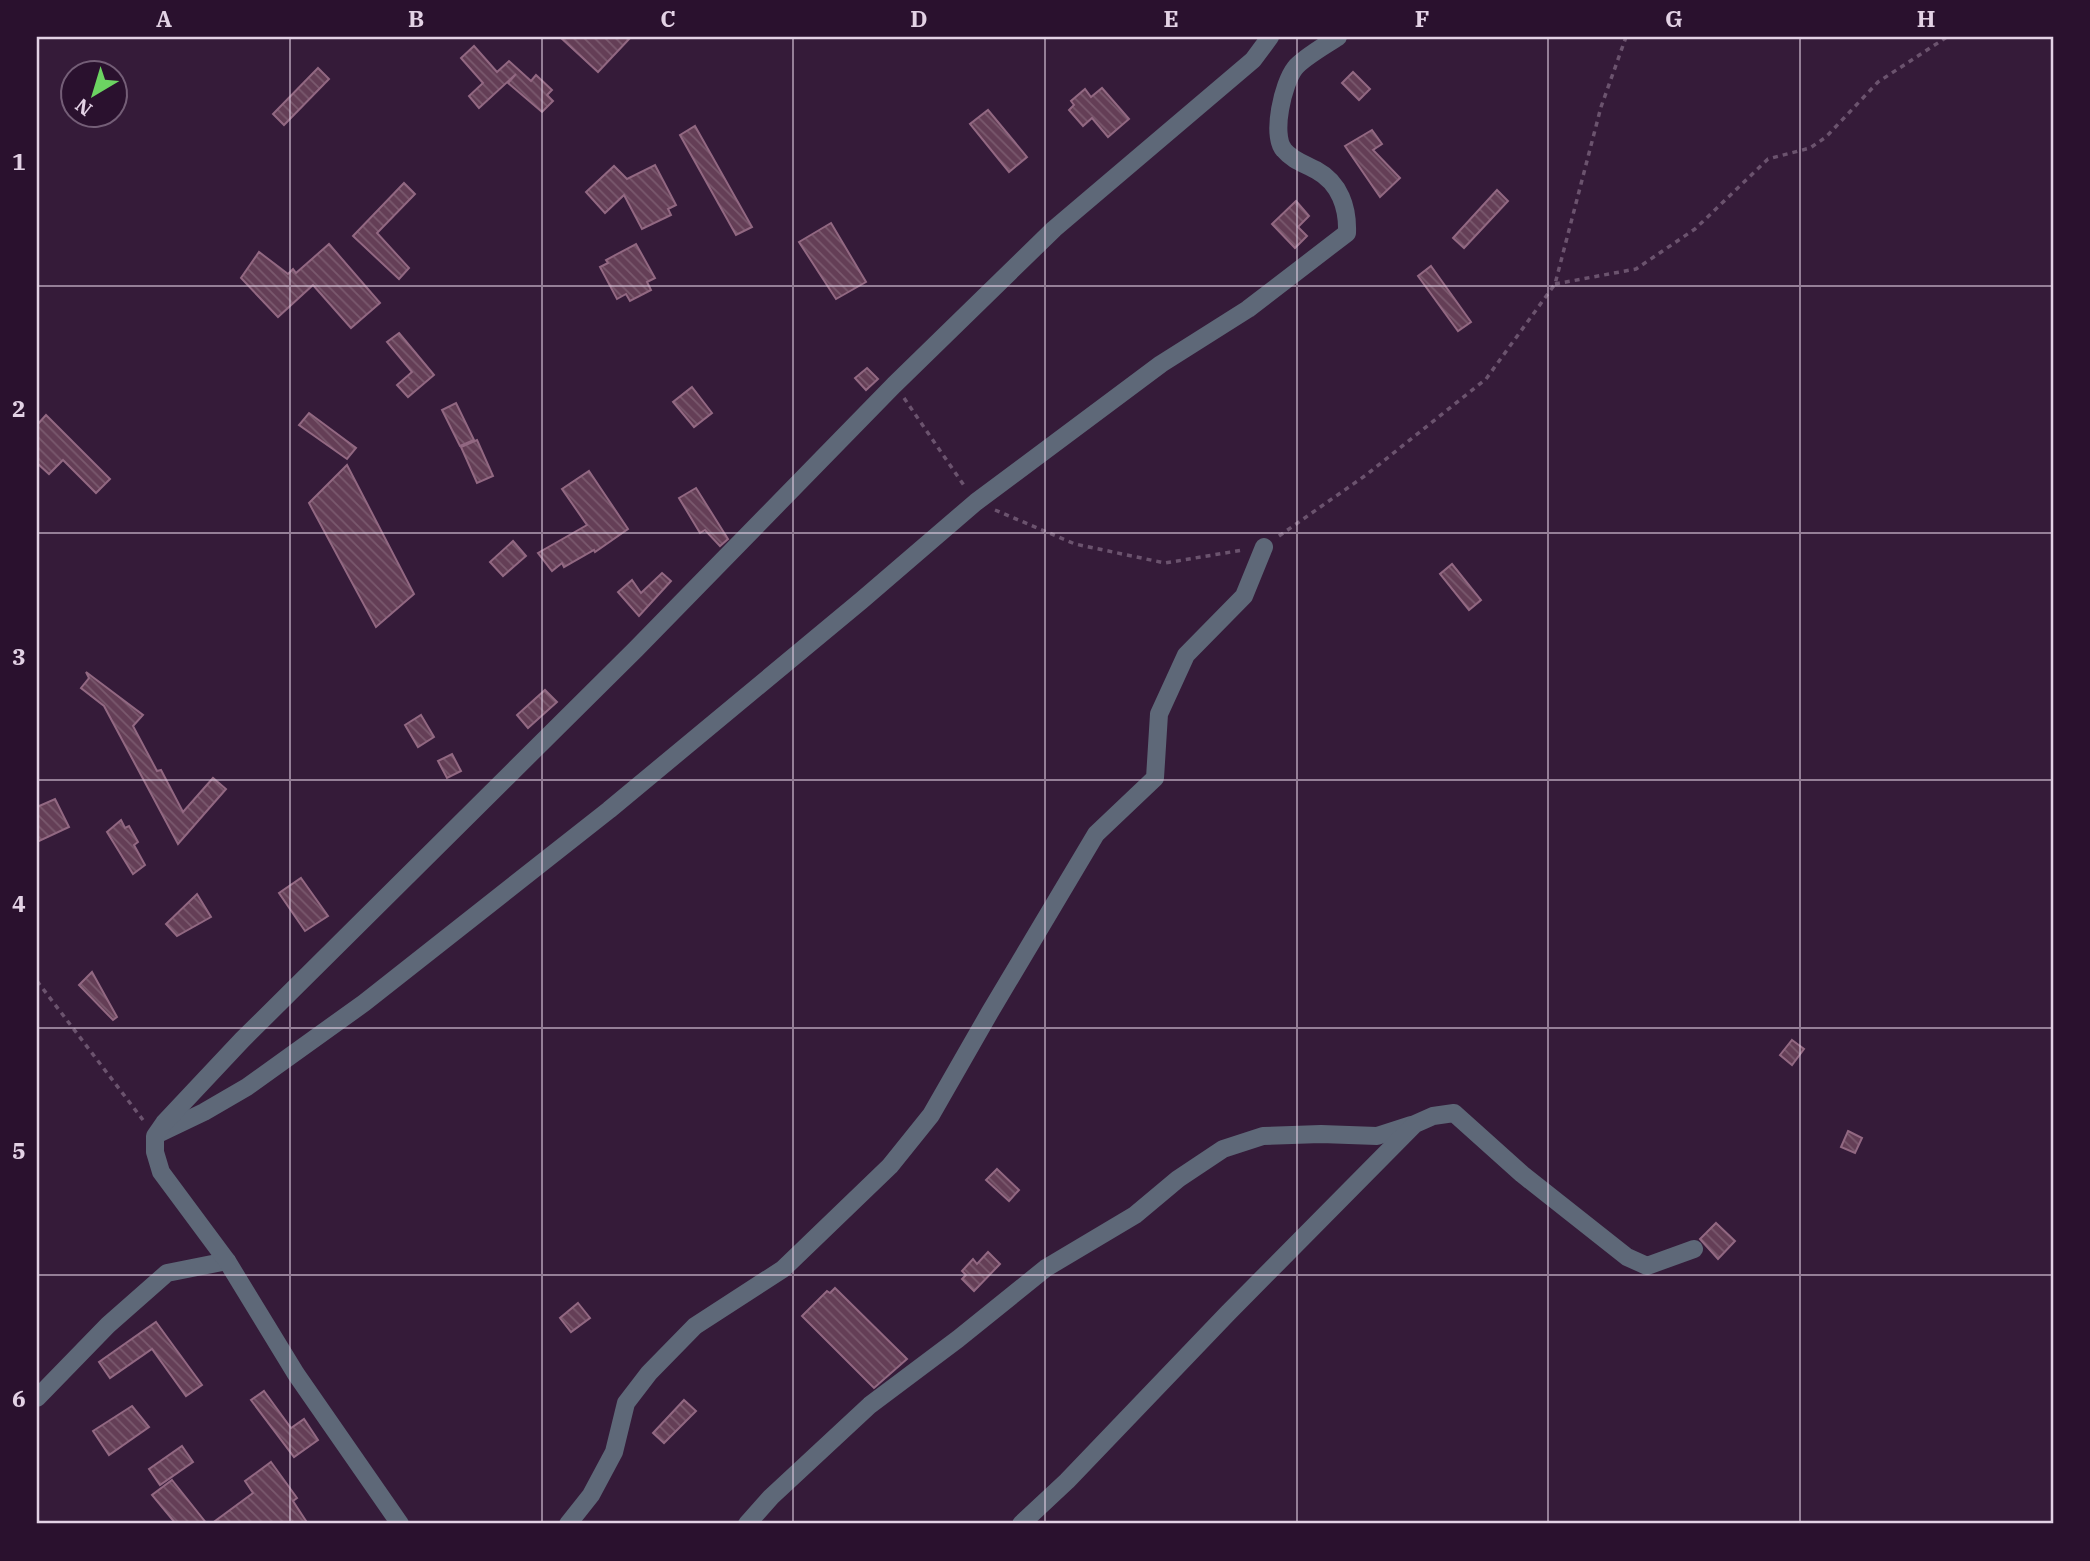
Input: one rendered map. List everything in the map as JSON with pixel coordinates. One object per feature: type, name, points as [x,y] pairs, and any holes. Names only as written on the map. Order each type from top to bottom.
[{"type":"street","points":[[400,1524],[296,1374],[227,1261],[161,1172],[155,1152],[155,1136],[242,1040],[636,649],[894,385],[1054,229],[1253,60],[1270,37]]},
{"type":"street","points":[[155,1136],[247,1087],[364,1003],[609,810],[976,502],[1161,364],[1248,309],[1347,233],[1345,203],[1335,187],[1320,172],[1298,161],[1283,149],[1278,128],[1280,106],[1295,68],[1338,37]]},
{"type":"street","points":[[569,1524],[591,1495],[614,1452],[626,1403],[649,1373],[695,1326],[783,1269],[890,1166],[932,1115],[1096,834],[1154,778],[1159,714],[1186,655],[1244,596],[1264,547]]},
{"type":"street","points":[[747,1524],[771,1497],[870,1405],[1046,1268],[1135,1215],[1178,1179],[1223,1149],[1263,1136],[1377,1136],[1433,1116],[1454,1113],[1522,1174],[1627,1257],[1647,1266],[1694,1249]]},
{"type":"street","points":[[1021,1524],[1067,1481],[1415,1124]]},
{"type":"street","points":[[37,1398],[108,1325],[167,1273],[227,1261]]},
{"type":"path","points":[[894,385],[976,502],[1075,544],[1165,563],[1264,547],[1366,475],[1486,379],[1555,284],[1601,107],[1626,37]]},
{"type":"path","points":[[1555,284],[1636,269],[1695,229],[1769,159],[1811,148],[1826,137],[1878,82],[1947,37]]},
{"type":"path","points":[[37,981],[155,1136]]},
{"type":"building","points":[[560,37],[631,37],[598,72]]},
{"type":"building","points":[[474,46],[497,72],[509,61],[531,81],[536,75],[552,90],[547,95],[553,101],[542,112],[508,83],[516,74],[479,108],[469,96],[483,83],[461,58]]},
{"type":"building","points":[[318,68],[329,79],[284,125],[273,114]]},
{"type":"building","points":[[1353,72],[1370,89],[1359,100],[1342,83]]},
{"type":"building","points":[[1102,88],[1129,119],[1108,137],[1092,118],[1083,126],[1069,110],[1074,105],[1071,101],[1085,89],[1091,97]]},
{"type":"building","points":[[988,110],[1027,157],[1009,172],[970,124]]},
{"type":"building","points":[[695,126],[752,227],[736,235],[680,135]]},
{"type":"building","points":[[1372,130],[1382,144],[1373,150],[1400,178],[1380,197],[1345,146]]},
{"type":"building","points":[[655,165],[676,205],[668,209],[671,215],[642,229],[624,195],[605,213],[586,192],[614,166],[627,179]]},
{"type":"building","points":[[404,183],[415,194],[377,233],[409,268],[399,279],[353,236]]},
{"type":"building","points":[[1497,190],[1508,201],[1464,248],[1453,238]]},
{"type":"building","points":[[1296,201],[1309,216],[1298,227],[1307,236],[1295,248],[1272,224]]},
{"type":"building","points":[[831,223],[866,282],[836,299],[799,242]]},
{"type":"building","points":[[329,244],[380,303],[351,328],[313,285],[278,317],[241,278],[259,252],[288,274],[293,269],[296,273]]},
{"type":"building","points":[[636,244],[655,278],[647,282],[651,290],[630,301],[626,294],[617,299],[600,267],[608,263],[606,260]]},
{"type":"building","points":[[1431,266],[1471,322],[1458,331],[1418,276]]},
{"type":"building","points":[[399,333],[434,375],[408,397],[397,385],[412,372],[387,342]]},
{"type":"building","points":[[867,368],[878,379],[866,390],[855,378]]},
{"type":"building","points":[[692,387],[712,413],[694,427],[673,402]]},
{"type":"building","points":[[456,403],[474,440],[460,446],[442,410]]},
{"type":"building","points":[[309,413],[356,448],[347,459],[299,425]]},
{"type":"building","points":[[46,415],[110,479],[96,493],[63,460],[49,474],[37,463],[37,425]]},
{"type":"building","points":[[477,440],[493,476],[477,483],[461,447]]},
{"type":"building","points":[[347,465],[414,594],[376,627],[309,503]]},
{"type":"building","points":[[589,471],[628,529],[595,552],[594,550],[564,567],[562,563],[552,571],[538,553],[587,525],[562,489]]},
{"type":"building","points":[[696,488],[728,539],[720,546],[705,530],[700,533],[679,498]]},
{"type":"building","points":[[513,541],[526,556],[503,576],[490,562]]},
{"type":"building","points":[[1452,564],[1481,600],[1469,610],[1440,574]]},
{"type":"building","points":[[662,573],[671,581],[639,616],[618,592],[632,580],[641,593]]},
{"type":"building","points":[[86,672],[143,715],[133,726],[183,812],[213,778],[226,789],[178,844],[104,706],[81,688],[89,678]]},
{"type":"building","points":[[545,690],[557,702],[528,728],[517,715]]},
{"type":"building","points":[[421,715],[434,737],[418,747],[405,725]]},
{"type":"building","points":[[452,754],[461,771],[447,778],[438,761]]},
{"type":"building","points":[[55,799],[69,827],[37,842],[37,807]]},
{"type":"building","points":[[121,820],[125,828],[129,826],[138,842],[134,845],[145,865],[133,874],[107,832]]},
{"type":"building","points":[[301,878],[328,916],[305,931],[279,893]]},
{"type":"building","points":[[197,894],[211,917],[177,936],[166,924]]},
{"type":"building","points":[[92,972],[117,1017],[113,1020],[79,985]]},
{"type":"building","points":[[1792,1040],[1804,1049],[1792,1065],[1780,1055]]},
{"type":"building","points":[[1848,1131],[1862,1138],[1855,1153],[1841,1147]]},
{"type":"building","points":[[997,1169],[1019,1190],[1009,1201],[986,1180]]},
{"type":"building","points":[[1716,1223],[1735,1241],[1718,1259],[1700,1239]]},
{"type":"building","points":[[988,1252],[1000,1264],[974,1291],[962,1279],[966,1275],[962,1271],[973,1259],[977,1264]]},
{"type":"building","points":[[835,1288],[907,1359],[874,1388],[802,1316],[827,1291],[830,1293]]},
{"type":"building","points":[[578,1303],[590,1318],[571,1332],[560,1318]]},
{"type":"building","points":[[156,1322],[202,1385],[186,1396],[152,1349],[110,1378],[99,1362]]},
{"type":"building","points":[[264,1391],[291,1428],[304,1419],[318,1440],[294,1457],[251,1400]]},
{"type":"building","points":[[684,1400],[696,1411],[664,1443],[653,1433]]},
{"type":"building","points":[[132,1406],[149,1427],[109,1455],[93,1431]]},
{"type":"building","points":[[182,1446],[193,1462],[160,1485],[149,1469]]},
{"type":"building","points":[[271,1462],[297,1498],[293,1501],[308,1524],[211,1524],[253,1493],[245,1481]]},
{"type":"building","points":[[172,1480],[207,1524],[176,1524],[152,1495]]}]
